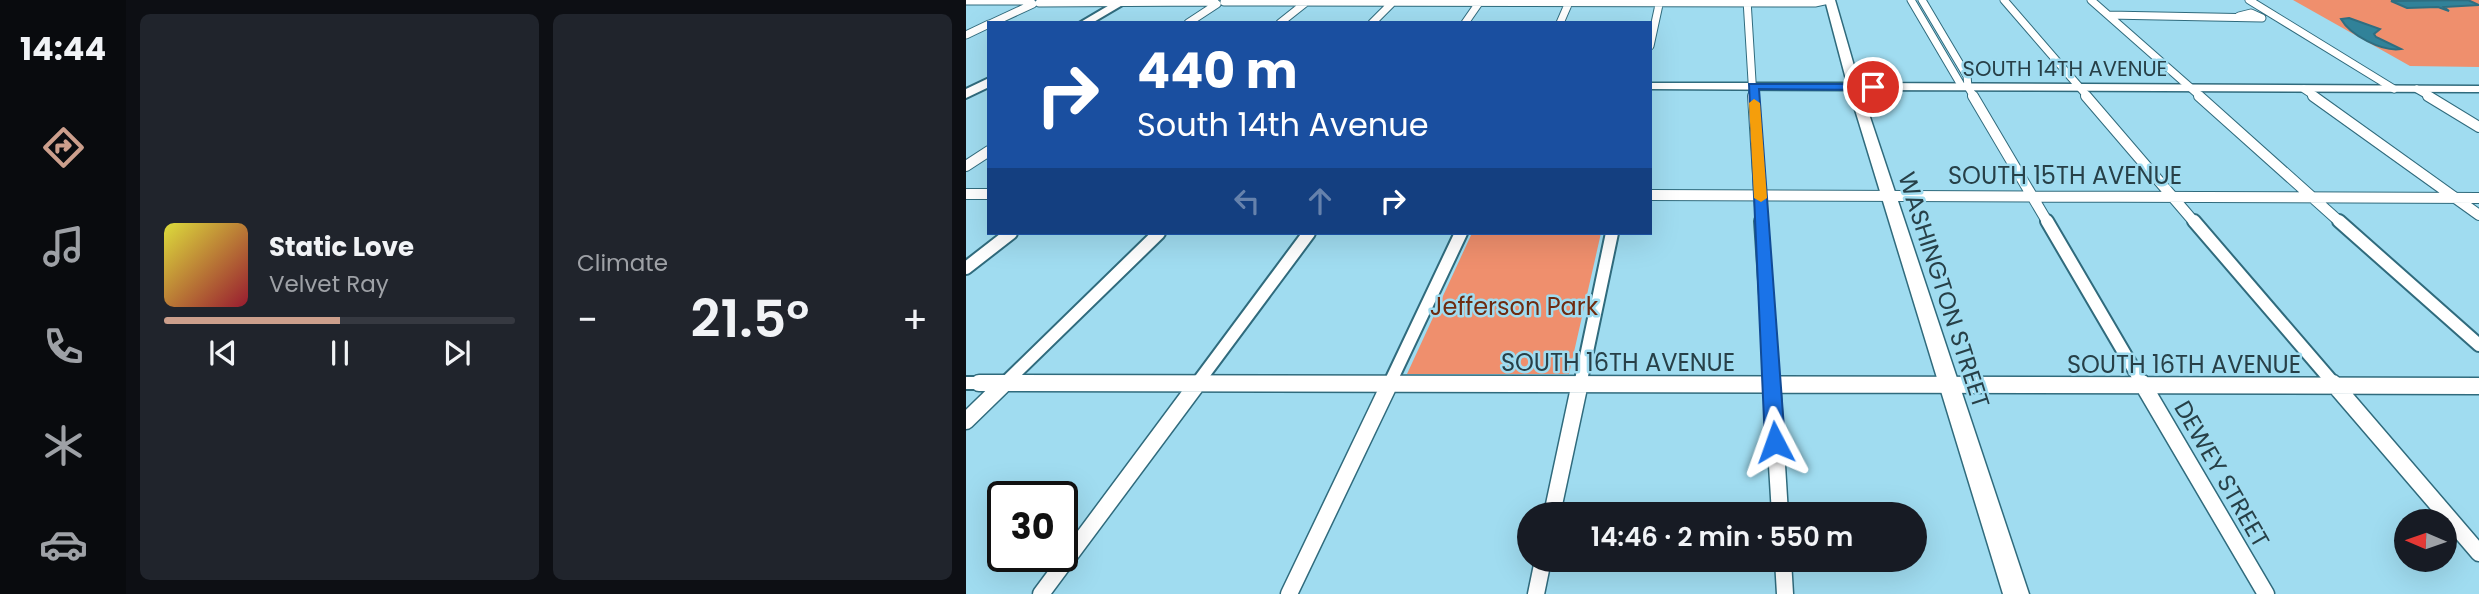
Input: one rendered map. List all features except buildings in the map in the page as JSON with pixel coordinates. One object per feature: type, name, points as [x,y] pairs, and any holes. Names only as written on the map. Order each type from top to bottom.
[{"type":"main road","points":[[1088,21],[1129,1]]},
{"type":"main road","points":[[1098,21],[1129,1]]},
{"type":"street","points":[[966,1],[1017,6],[1035,2],[1129,1],[1830,0]]},
{"type":"street","name":"WASHINGTON STREET","points":[[1830,0],[1854,87],[2016,594]]},
{"type":"street","name":"DEWEY STREET","points":[[1911,0],[1961,85],[1968,88]]},
{"type":"street","name":"DEWEY STREET","points":[[1922,0],[1967,76],[1968,88],[2266,594]]},
{"type":"street","points":[[2004,0],[2479,553]]},
{"type":"street","points":[[2091,0],[2479,345]]},
{"type":"street","points":[[2249,0],[2394,89]]},
{"type":"street","points":[[1283,21],[1308,1]]},
{"type":"street","points":[[1374,21],[1394,1]]},
{"type":"street","points":[[1466,21],[1480,1]]},
{"type":"street","points":[[1561,21],[1569,1]]},
{"type":"street","points":[[1652,36],[1659,1]]},
{"type":"street","points":[[1747,1],[1779,502]]},
{"type":"street","points":[[1191,21],[1221,2]]},
{"type":"street","points":[[993,21],[1017,6]]},
{"type":"street","points":[[2108,15],[2239,16]]},
{"type":"street","points":[[966,35],[987,24]]},
{"type":"street","name":"SOUTH 14TH AVENUE","points":[[1652,86],[2479,89]]},
{"type":"street","points":[[2304,89],[2479,215]]},
{"type":"street","points":[[2417,89],[2479,127]]},
{"type":"street","points":[[966,166],[987,152]]},
{"type":"street","points":[[966,194],[987,194]]},
{"type":"street","name":"SOUTH 15TH AVENUE","points":[[1652,195],[2479,198]]},
{"type":"street","points":[[966,268],[1008,235]]},
{"type":"street","points":[[966,421],[1157,235]]},
{"type":"street","points":[[1041,594],[1308,235]]},
{"type":"street","points":[[1289,594],[1460,235]]},
{"type":"street","points":[[1554,502],[1612,235]]},
{"type":"street","name":"SOUTH 16TH AVENUE","points":[[966,383],[2479,386]]},
{"type":"street","points":[[1536,594],[1541,572]]},
{"type":"street","points":[[1784,572],[1785,594]]},
{"type":"green space","points":[[2293,0],[2479,0],[2479,67],[2410,66]]},
{"type":"green space","name":"Jefferson Park","points":[[1471,235],[1601,235],[1569,374],[1407,374]]},
{"type":"water","points":[[2468,0],[2479,5],[2444,7],[2449,11],[2438,7],[2407,8],[2391,1]]},
{"type":"water","points":[[2349,18],[2380,29],[2374,34],[2376,37],[2401,49],[2385,48],[2359,36],[2341,19]]},
{"type":"slow traffic","points":[[1754,103],[1761,198]]},
{"type":"route","points":[[1775,442],[1753,86],[1873,87]]}]
